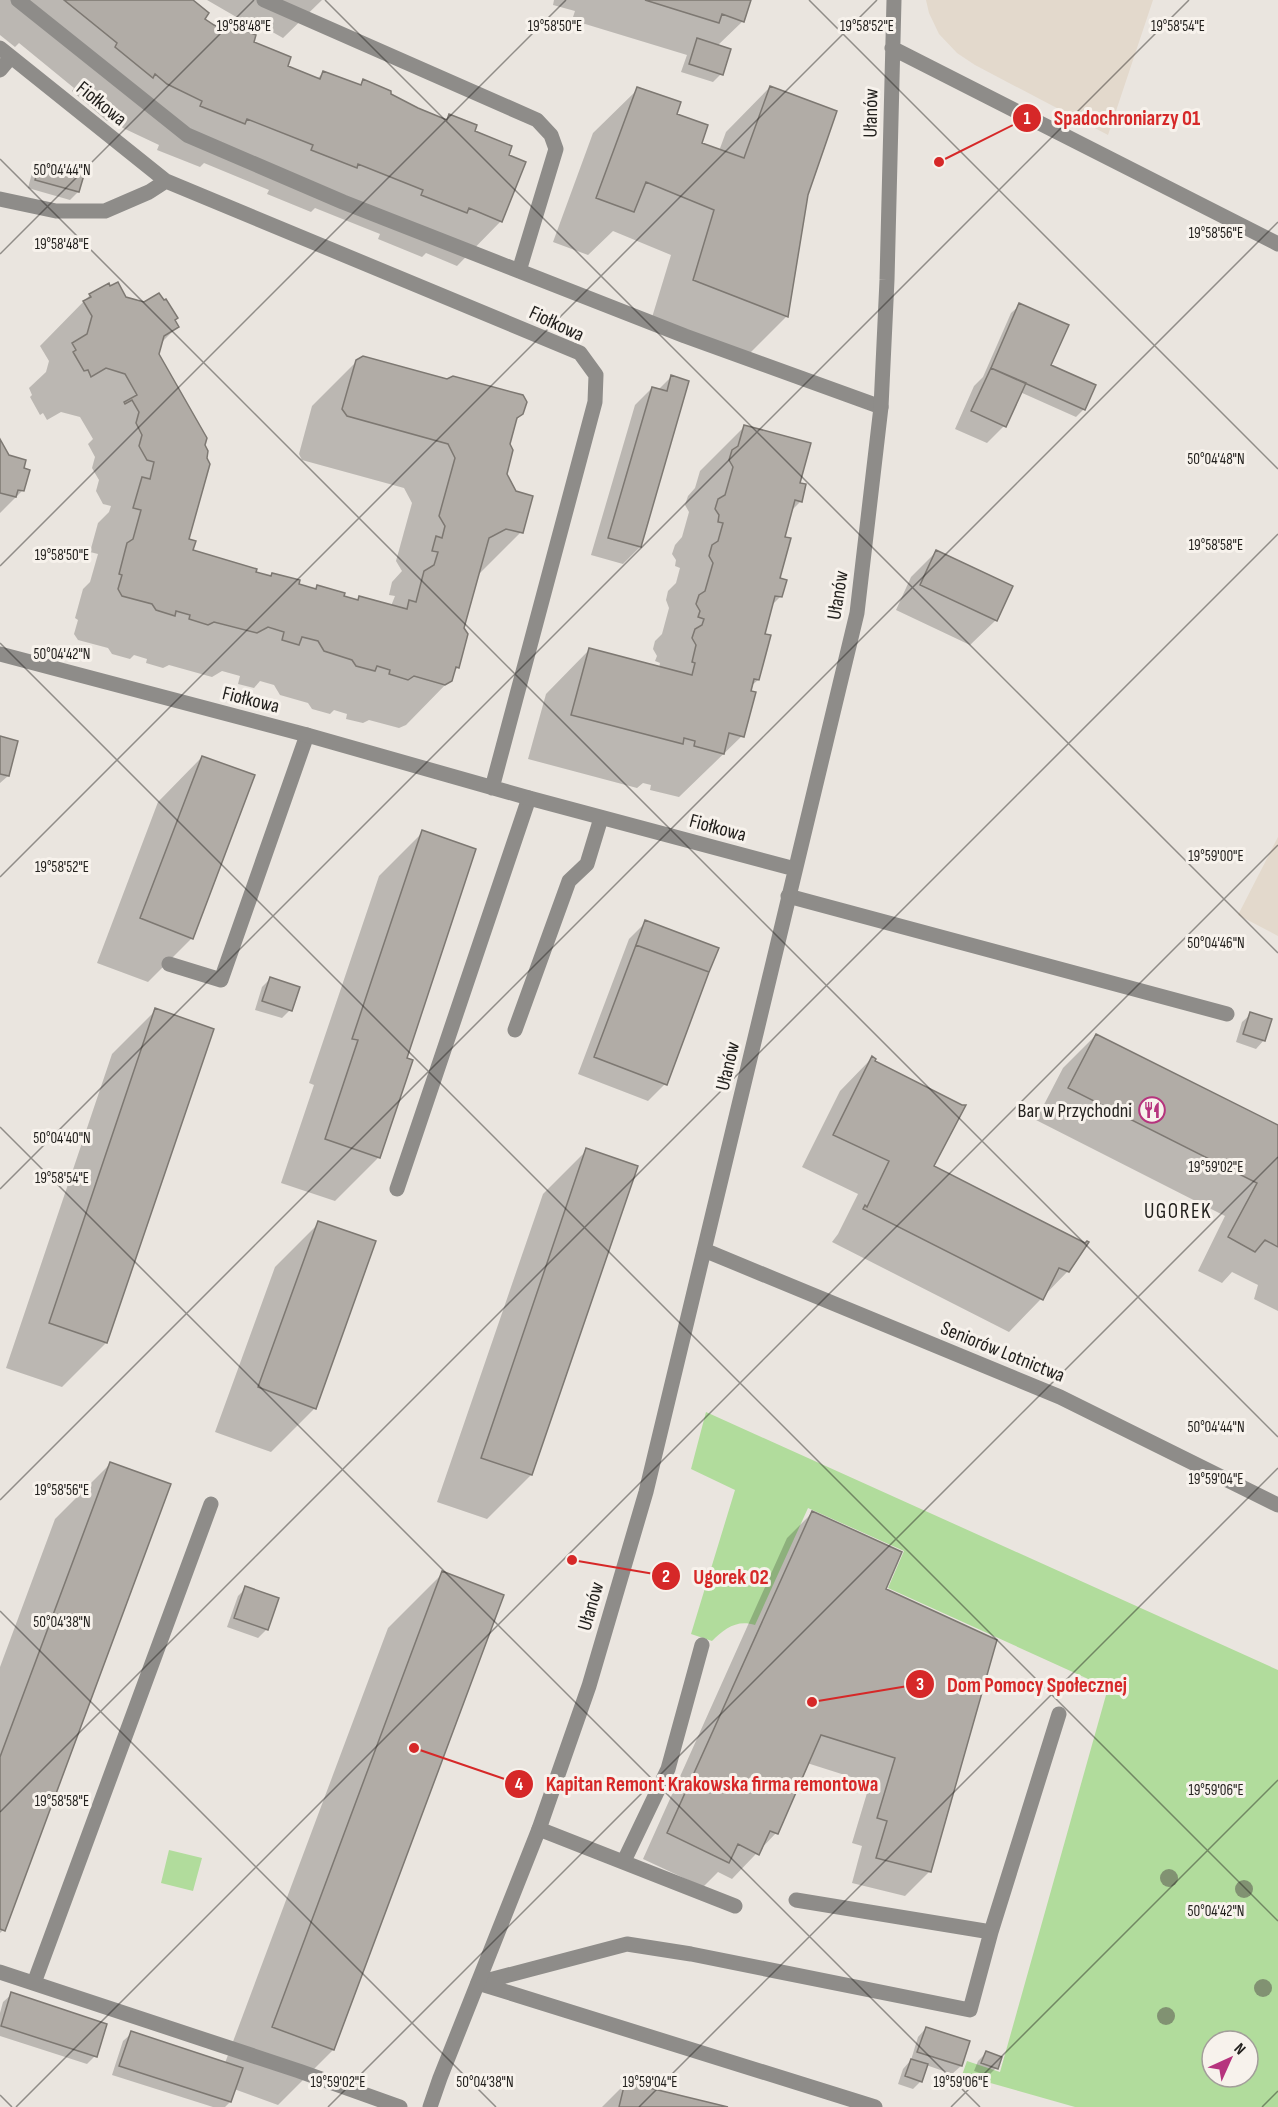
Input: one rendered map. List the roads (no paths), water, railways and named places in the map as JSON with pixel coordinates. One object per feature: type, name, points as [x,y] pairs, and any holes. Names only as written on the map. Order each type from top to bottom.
[{"type":"street","points":[[18,0],[187,135],[343,202],[519,271],[685,336],[881,407]]},
{"type":"street","points":[[264,0],[537,120],[551,135],[556,149],[519,271]]},
{"type":"street","name":"Ułanów","points":[[430,2107],[539,1829],[589,1686],[646,1492],[857,613],[881,407],[887,280],[894,0]]},
{"type":"street","points":[[892,48],[1278,244]]},
{"type":"street","name":"Fiołkowa","points":[[0,70],[5,52],[166,182],[580,353],[596,375],[595,402],[492,788]]},
{"type":"street","points":[[0,199],[56,211],[105,211],[166,182]]},
{"type":"street","name":"Fiołkowa","points":[[0,654],[307,735],[601,818],[795,869]]},
{"type":"street","points":[[169,964],[221,980],[307,735]]},
{"type":"street","points":[[397,1188],[529,798]]},
{"type":"street","points":[[515,1030],[569,881],[587,864],[601,818]]},
{"type":"street","points":[[788,896],[1227,1014]]},
{"type":"street","name":"Seniorów Lotnictwa","points":[[704,1250],[1060,1397],[1278,1505]]},
{"type":"street","points":[[34,1983],[211,1504]]},
{"type":"street","points":[[624,1862],[668,1769],[702,1645]]},
{"type":"street","points":[[478,1983],[627,1944],[702,1956],[969,2010],[1059,1714]]},
{"type":"street","points":[[539,1829],[735,1906]]},
{"type":"street","points":[[796,1900],[991,1932]]},
{"type":"street","points":[[0,1972],[299,2071],[400,2107]]},
{"type":"street","points":[[478,1983],[875,2107]]},
{"type":"place","name":"Spadochroniarzy 01","points":[[939,162]]},
{"type":"place","name":"Bar w Przychodni","points":[[1152,1110]]},
{"type":"place","name":"Ugorek 02","points":[[572,1560]]},
{"type":"place","name":"Dom Pomocy Społecznej","points":[[812,1702]]},
{"type":"place","name":"Kapitan Remont Krakowska firma remontowa","points":[[414,1748]]},
{"type":"district","name":"UGOREK","points":[[1178,1211]]}]
